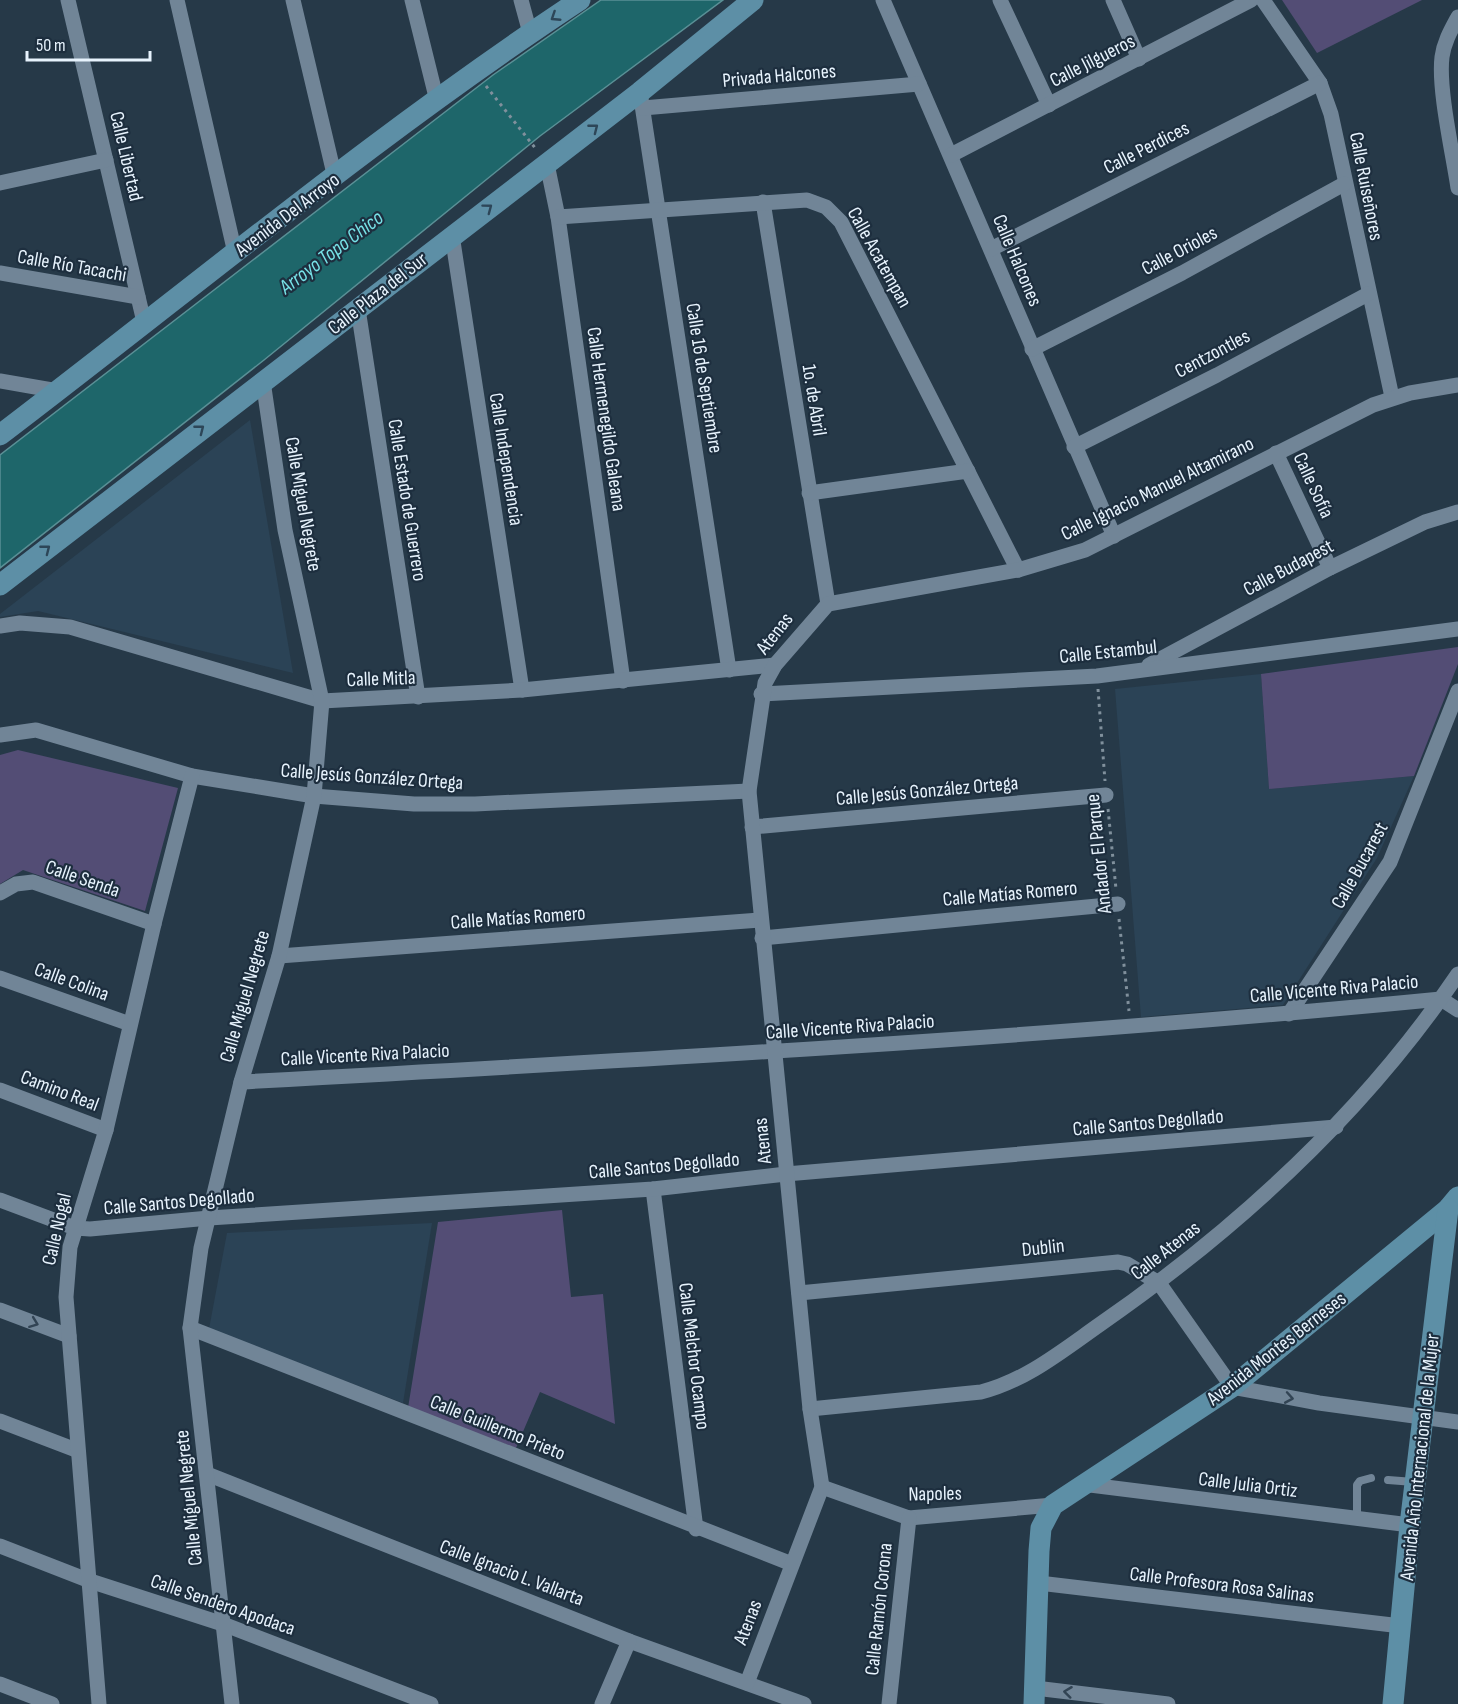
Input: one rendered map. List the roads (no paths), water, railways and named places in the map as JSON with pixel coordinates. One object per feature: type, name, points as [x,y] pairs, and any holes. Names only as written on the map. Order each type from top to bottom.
[{"type":"street","name":"Calle Libertad","points":[[68,0],[144,322]]},
{"type":"street","points":[[177,0],[235,253]]},
{"type":"street","points":[[293,0],[335,178]]},
{"type":"street","points":[[412,0],[436,101]]},
{"type":"street","points":[[521,0],[530,33]]},
{"type":"street","name":"Avenida Del Arroyo","points":[[0,435],[144,322],[436,101],[580,0]]},
{"type":"street","name":"Calle Plaza del Sur","points":[[0,585],[358,309],[452,235],[543,158],[641,100],[753,0]]},
{"type":"street","name":"Calle Halcones","points":[[883,0],[1114,537]]},
{"type":"street","points":[[1000,0],[1049,105]]},
{"type":"street","points":[[1113,0],[1139,59]]},
{"type":"street","name":"Calle Jilgueros","points":[[951,155],[1251,0]]},
{"type":"street","name":"Calle Ruiseñores","points":[[1263,0],[1320,83],[1331,114],[1344,184],[1392,398]]},
{"type":"street","points":[[1458,17],[1448,37],[1442,59],[1458,188]]},
{"type":"street","points":[[1442,59],[1458,57]]},
{"type":"street","name":"Calle Perdices","points":[[991,249],[1320,83]]},
{"type":"street","name":"Privada Halcones","points":[[641,100],[919,84]]},
{"type":"street","name":"Calle 16 de Septiembre","points":[[641,100],[729,669]]},
{"type":"street","name":"Calle Hermenegildo Galeana","points":[[543,158],[558,217],[622,681]]},
{"type":"street","points":[[0,183],[106,159]]},
{"type":"street","name":"Calle Orioles","points":[[1032,349],[1182,273],[1344,184]]},
{"type":"street","name":"Calle Acatempan","points":[[558,217],[658,208],[807,200],[818,203],[834,213],[841,222],[1018,570]]},
{"type":"street","name":"1o. de Abril","points":[[763,202],[828,604]]},
{"type":"street","name":"Calle Independencia","points":[[452,235],[522,690]]},
{"type":"street","name":"Calle Río Tacachi","points":[[0,273],[138,297]]},
{"type":"street","name":"Centzontles","points":[[1074,447],[1217,375],[1368,294]]},
{"type":"street","name":"Calle Estado de Guerrero","points":[[358,309],[418,697]]},
{"type":"street","points":[[0,381],[58,391]]},
{"type":"street","name":"Calle Miguel Negrete","points":[[232,1704],[190,1328],[197,1269],[241,1082],[279,956],[314,796],[322,701],[285,530],[263,381]]},
{"type":"street","name":"Calle Ignacio Manuel Altamirano","points":[[828,604],[1018,570],[1065,557],[1114,537],[1276,453],[1392,398],[1458,385]]},
{"type":"street","name":"Calle Sofía","points":[[1276,453],[1330,568]]},
{"type":"street","points":[[809,494],[968,471]]},
{"type":"street","name":"Calle Budapest","points":[[1142,669],[1330,568],[1425,522],[1458,512]]},
{"type":"street","name":"Atenas","points":[[747,1683],[822,1487],[810,1409],[749,791],[761,694],[775,665],[818,612],[828,604]]},
{"type":"street","name":"Calle Mitla","points":[[0,626],[20,622],[70,627],[322,701],[522,690],[775,665]]},
{"type":"street","name":"Calle Estambul","points":[[761,694],[1097,676],[1458,628]]},
{"type":"street","name":"Calle Bucarest","points":[[1289,1014],[1390,862],[1458,691]]},
{"type":"street","name":"Calle Jesús González Ortega","points":[[0,735],[36,730],[192,776],[314,796],[444,805],[749,791]]},
{"type":"street","name":"Calle Nogal","points":[[99,1704],[90,1581],[76,1450],[66,1272],[75,1228],[105,1130],[153,924],[192,776]]},
{"type":"street","name":"Calle Jesús González Ortega","points":[[752,827],[1106,795]]},
{"type":"street","name":"Calle Senda","points":[[0,892],[16,884],[33,882],[153,924]]},
{"type":"street","name":"Calle Matías Romero","points":[[762,938],[1118,904]]},
{"type":"street","name":"Calle Matías Romero","points":[[279,956],[760,920]]},
{"type":"street","name":"Calle Atenas","points":[[810,1409],[981,1392],[997,1388],[1039,1367],[1159,1283],[1240,1217],[1336,1127],[1441,999],[1458,974]]},
{"type":"street","name":"Calle Colina","points":[[0,978],[130,1024]]},
{"type":"street","name":"Calle Vicente Riva Palacio","points":[[241,1082],[774,1053],[1131,1028],[1441,999],[1458,1010]]},
{"type":"street","name":"Camino Real","points":[[0,1090],[105,1130]]},
{"type":"street","name":"Calle Santos Degollado","points":[[0,1200],[75,1228],[122,1227],[209,1218],[653,1189],[786,1174],[1336,1127]]},
{"type":"street","name":"Calle Melchor Ocampo","points":[[653,1189],[696,1528]]},
{"type":"street","name":"Avenida Montes Berneses","points":[[1053,1504],[1232,1387],[1455,1206]]},
{"type":"street","name":"Avenida Año Internacional de la Mujer","points":[[1393,1704],[1422,1418],[1455,1206]]},
{"type":"street","name":"Dublin","points":[[799,1293],[1105,1262],[1127,1264],[1159,1283],[1232,1387]]},
{"type":"street","points":[[0,1310],[69,1336]]},
{"type":"street","name":"Calle Guillermo Prieto","points":[[190,1328],[792,1564]]},
{"type":"street","points":[[1232,1387],[1319,1403],[1458,1422]]},
{"type":"street","points":[[0,1421],[76,1450]]},
{"type":"street","name":"Calle Ignacio L. Vallarta","points":[[207,1474],[629,1641],[804,1704]]},
{"type":"street","name":"Calle Julia Ortiz","points":[[1082,1484],[1410,1525]]},
{"type":"street","name":"Napoles","points":[[822,1487],[909,1518],[1053,1504]]},
{"type":"street","points":[[1053,1504],[1041,1528],[1034,1696],[1167,1704]]},
{"type":"street","name":"Calle Ramón Corona","points":[[889,1704],[909,1518]]},
{"type":"street","name":"Calle Sendero Apodaca","points":[[0,1546],[90,1581],[223,1624],[431,1704]]},
{"type":"street","name":"Calle Profesora Rosa Salinas","points":[[1039,1583],[1401,1626]]},
{"type":"street","points":[[602,1704],[629,1641]]},
{"type":"street","points":[[0,1683],[52,1704]]},
{"type":"lane","points":[[1357,1518],[1357,1485],[1360,1481],[1371,1478]]},
{"type":"lane","points":[[1388,1479],[1415,1482]]},
{"type":"water","name":"Arroyo Topo Chico","points":[[601,0],[723,0],[540,136],[264,360],[0,568],[0,455],[493,75]]}]
